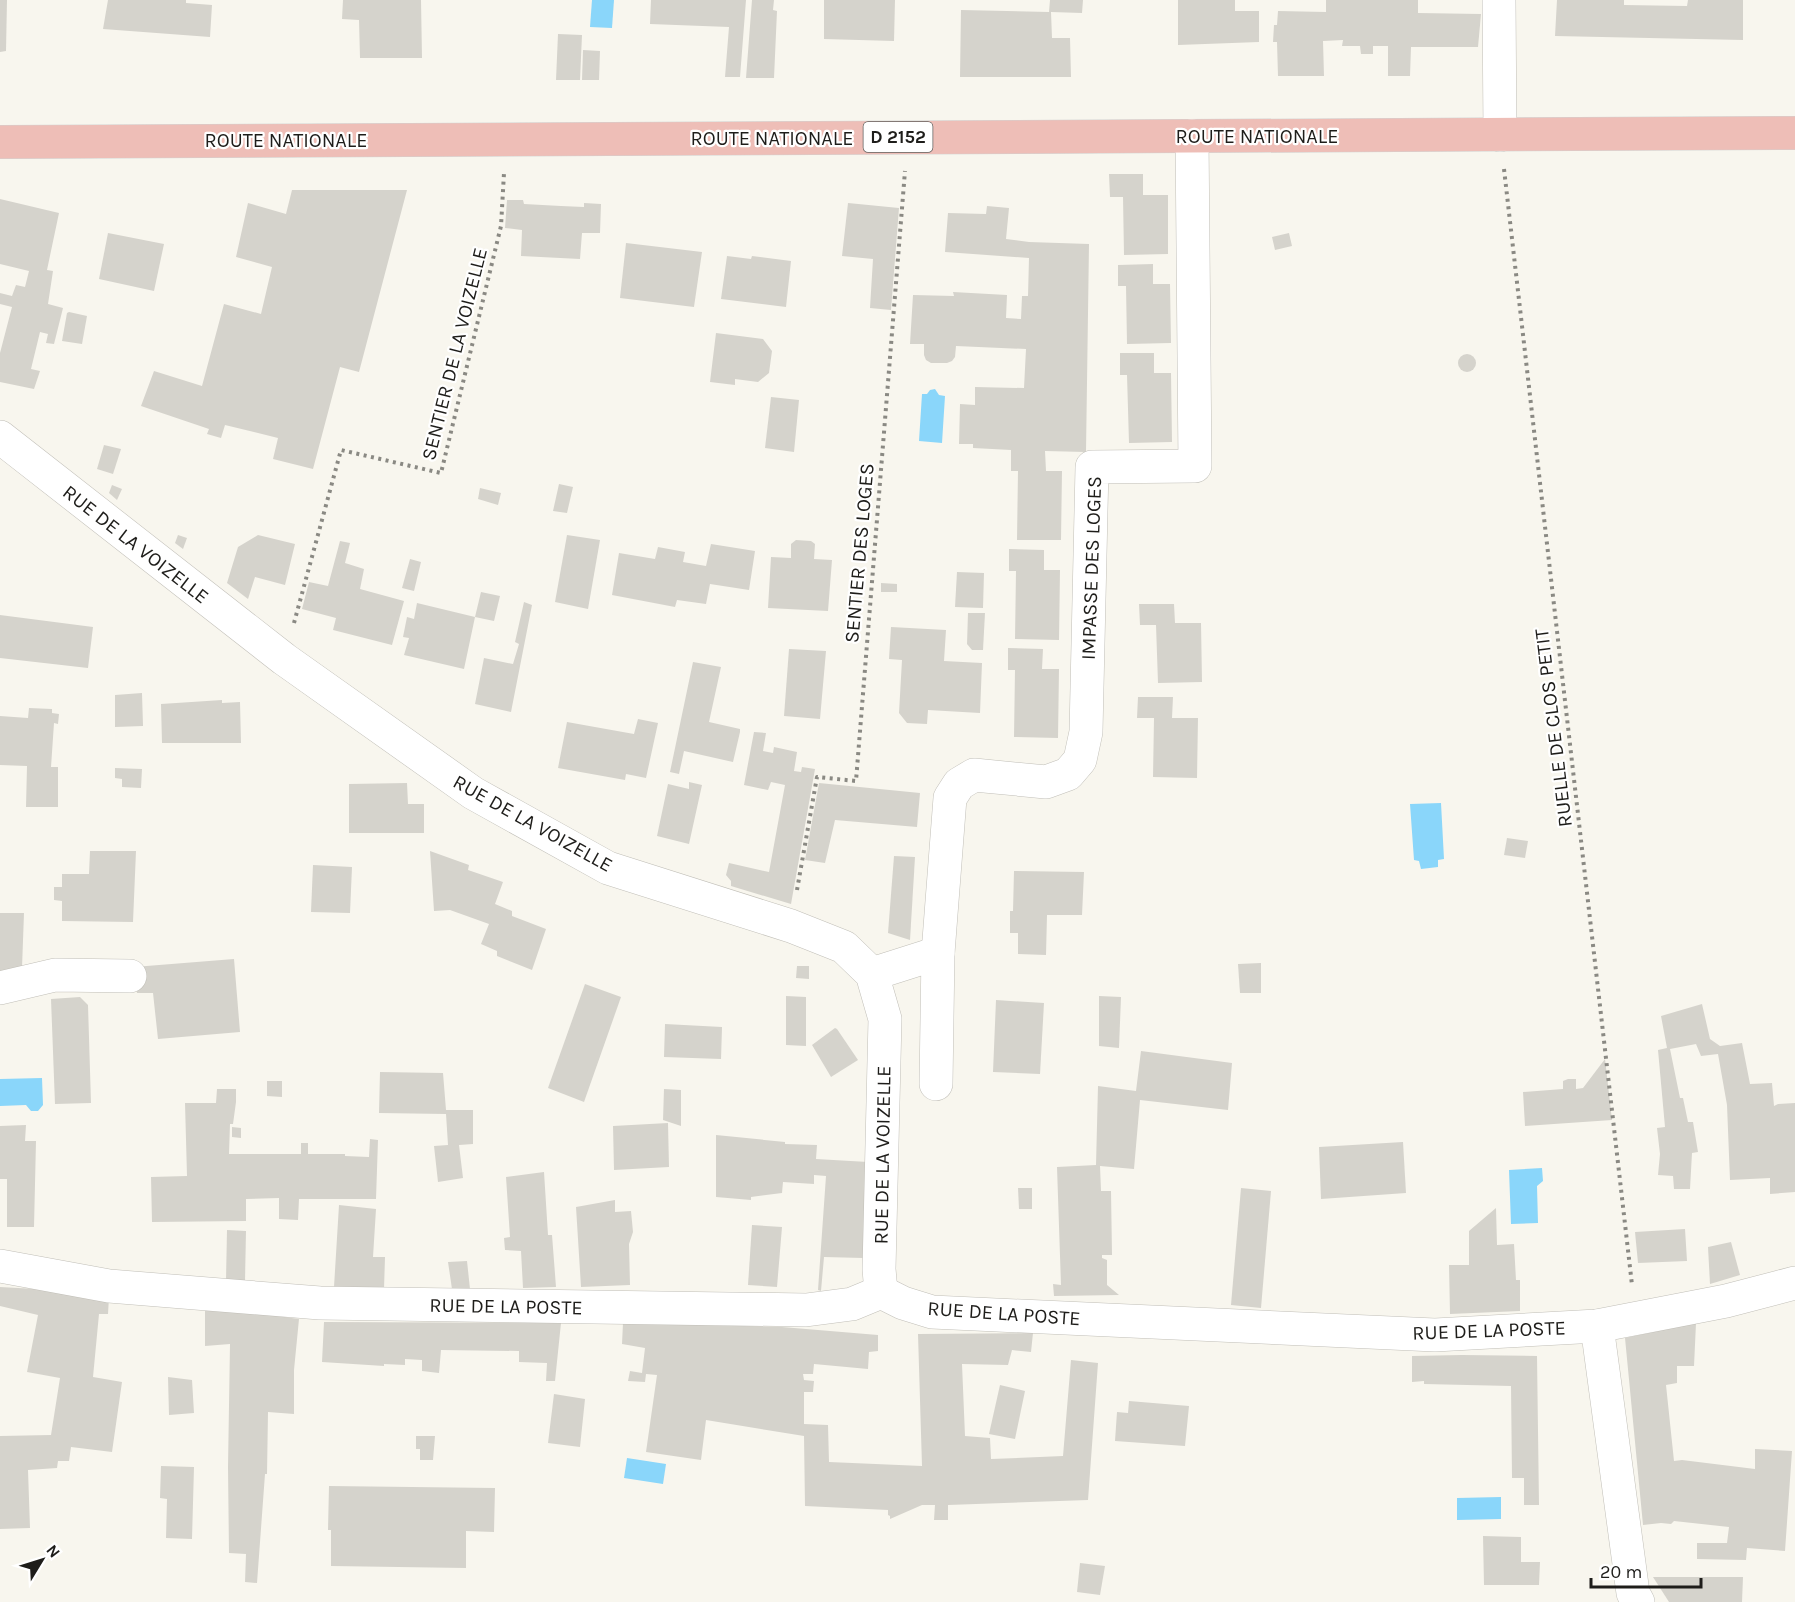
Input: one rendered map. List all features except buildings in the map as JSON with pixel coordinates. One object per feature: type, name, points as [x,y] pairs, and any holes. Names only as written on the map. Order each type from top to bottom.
[{"type":"main road","name":"ROUTE NATIONALE","points":[[0,141],[1795,133]]},
{"type":"street","points":[[1499,0],[1500,135]]},
{"type":"street","name":"IMPASSE DES LOGES","points":[[936,1084],[938,953],[950,798],[959,784],[975,775],[1046,782],[1068,774],[1080,760],[1086,732],[1092,467],[1195,466],[1192,136]]},
{"type":"street","name":"RUE DE LA VOIZELLE","points":[[0,437],[284,659],[473,793],[608,868],[791,926],[844,947],[872,974],[885,1019],[879,1269],[881,1292]]},
{"type":"street","points":[[872,974],[938,953]]},
{"type":"street","points":[[0,988],[55,975],[130,976]]},
{"type":"street","name":"RUE DE LA POSTE","points":[[0,1266],[109,1286],[320,1303],[806,1310],[852,1304],[881,1292],[903,1303],[932,1312],[1434,1335],[1597,1326],[1726,1301],[1795,1283]]},
{"type":"street","points":[[1597,1326],[1630,1599]]},
{"type":"path","name":"RUELLE DE CLOS PETIT","points":[[1500,135],[1636,1318]]},
{"type":"path","name":"SENTIER DES LOGES","points":[[791,926],[817,777],[856,781],[908,137]]},
{"type":"path","name":"SENTIER DE LA VOIZELLE","points":[[284,659],[341,450],[441,473],[501,226],[506,139]]},
{"type":"water","points":[[592,0],[614,0],[612,28],[590,27]]},
{"type":"water","points":[[935,389],[939,395],[945,396],[942,443],[919,441],[922,394]]},
{"type":"water","points":[[1441,803],[1444,859],[1438,860],[1438,867],[1421,869],[1419,861],[1414,860],[1410,804]]},
{"type":"water","points":[[42,1078],[43,1105],[38,1111],[31,1111],[26,1105],[0,1106],[0,1079]]},
{"type":"water","points":[[1542,1168],[1543,1181],[1537,1186],[1538,1223],[1511,1224],[1509,1170]]},
{"type":"water","points":[[627,1458],[666,1464],[663,1484],[624,1478]]},
{"type":"water","points":[[1501,1497],[1501,1519],[1457,1520],[1457,1498]]}]
